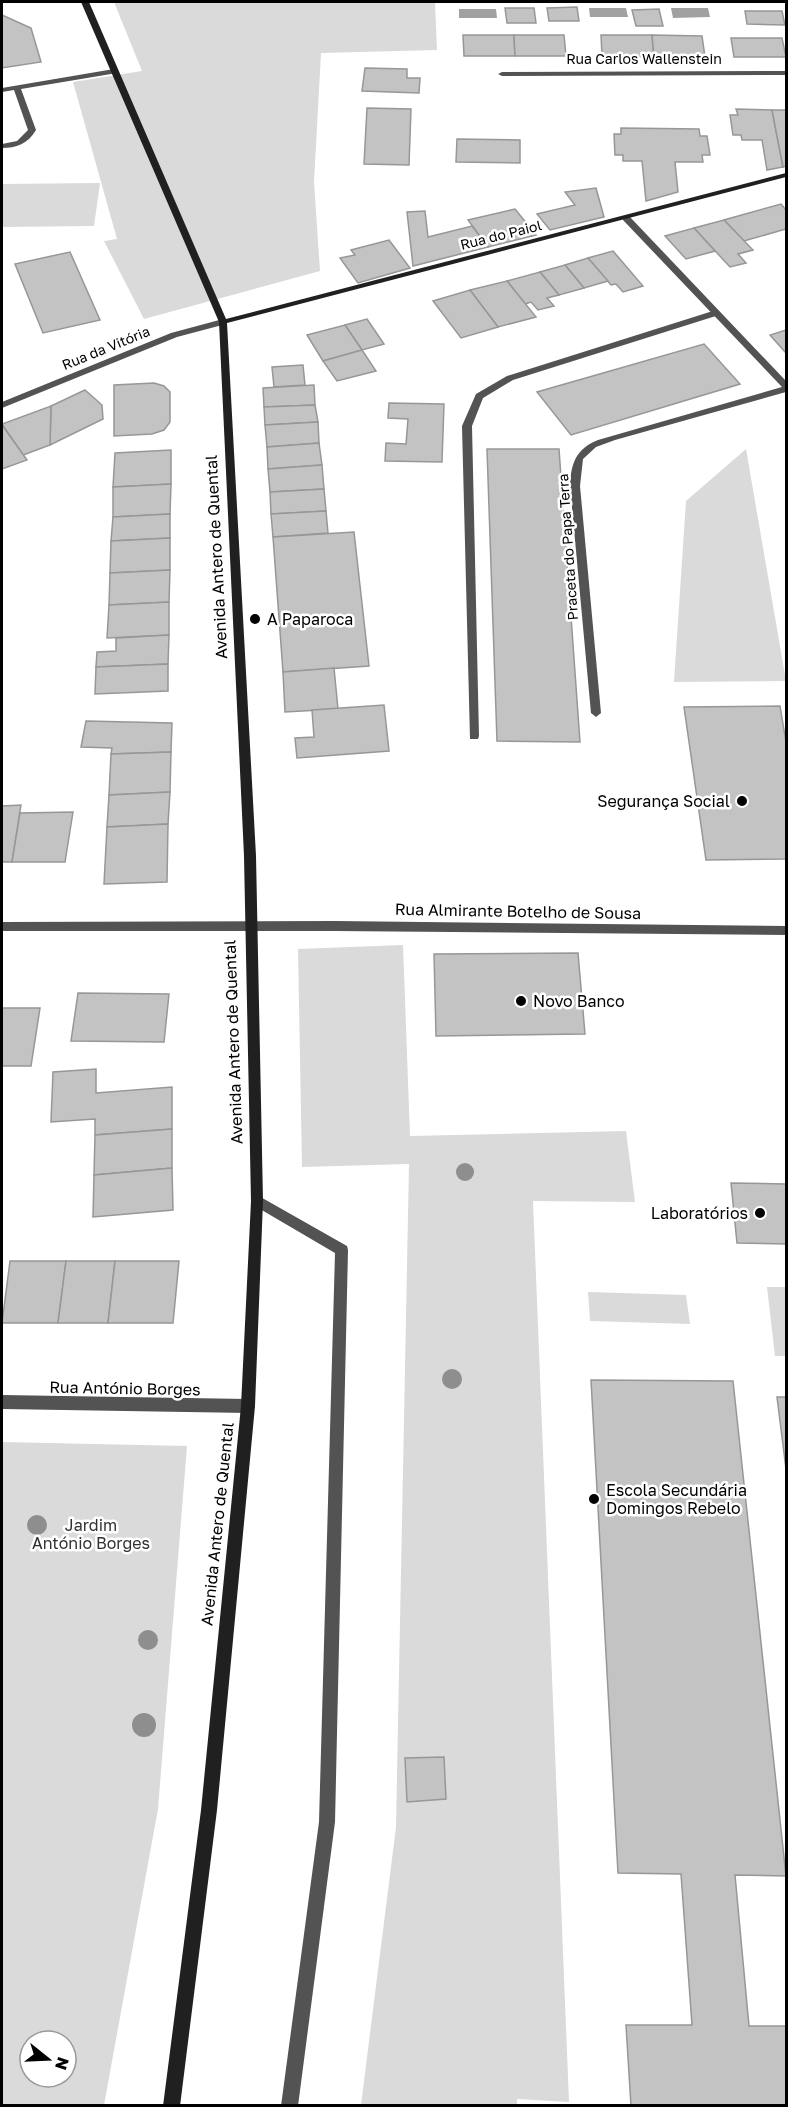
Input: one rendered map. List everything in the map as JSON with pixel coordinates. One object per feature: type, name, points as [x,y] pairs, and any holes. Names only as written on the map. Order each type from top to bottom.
[{"type":"main road","name":"Avenida Antero de Quental","points":[[85,2],[223,322],[250,856],[249,926],[254,1002],[257,1201],[248,1406],[209,1810],[171,2106]]},
{"type":"main road","name":"Rua do Paiol","points":[[223,322],[318,295],[626,218],[786,175]]},
{"type":"street","points":[[2,90],[114,71]]},
{"type":"street","name":"Rua Carlos Wallenstein","points":[[502,74],[786,73]]},
{"type":"street","points":[[2,146],[22,142],[30,136],[32,130],[17,88]]},
{"type":"street","points":[[626,218],[786,388]]},
{"type":"street","points":[[474,736],[467,426],[479,396],[510,378],[716,312]]},
{"type":"street","name":"Rua da Vitória","points":[[2,405],[174,335],[223,322]]},
{"type":"street","name":"Praceta do Papa Terra","points":[[596,713],[575,486],[575,470],[579,454],[592,445],[612,438],[786,388]]},
{"type":"street","name":"Rua Almirante Botelho de Sousa","points":[[2,927],[249,926],[786,931]]},
{"type":"street","points":[[257,1201],[342,1250],[327,1822],[289,2106]]},
{"type":"street","name":"Rua António Borges","points":[[2,1402],[248,1406]]},
{"type":"green space","points":[[114,2],[435,2],[437,50],[321,53],[314,182],[320,271],[144,319],[104,241],[117,239],[73,82],[142,71]]},
{"type":"green space","points":[[100,183],[94,226],[2,227],[2,184]]},
{"type":"green space","points":[[746,449],[786,681],[674,682],[686,501]]},
{"type":"green space","points":[[403,945],[410,1136],[626,1131],[635,1202],[533,1201],[569,2102],[517,2099],[517,2106],[361,2105],[396,1827],[409,1164],[302,1167],[298,949]]},
{"type":"green space","points":[[767,1287],[786,1287],[786,1356],[775,1356]]},
{"type":"green space","points":[[588,1292],[686,1295],[690,1324],[590,1321]]},
{"type":"green space","name":"Jardim António Borges","points":[[2,1442],[187,1446],[158,1809],[104,2105],[2,2105]]},
{"type":"shaded area","points":[[589,8],[626,8],[628,17],[590,17]]},
{"type":"shaded area","points":[[671,8],[708,8],[710,17],[673,18]]},
{"type":"shaded area","points":[[459,9],[496,9],[497,18],[459,18]]},
{"type":"building","points":[[577,7],[579,21],[549,21],[547,8]]},
{"type":"building","points":[[505,8],[534,8],[536,23],[507,23]]},
{"type":"building","points":[[659,9],[663,26],[636,26],[632,10]]},
{"type":"building","points":[[745,11],[782,11],[785,25],[747,24]]},
{"type":"building","points":[[2,15],[31,28],[41,62],[2,68]]},
{"type":"building","points":[[463,35],[514,35],[515,56],[464,56]]},
{"type":"building","points":[[514,35],[564,35],[566,56],[515,56]]},
{"type":"building","points":[[601,35],[652,35],[654,57],[602,56]]},
{"type":"building","points":[[652,35],[702,36],[705,57],[654,57]]},
{"type":"building","points":[[731,38],[782,38],[786,57],[734,57]]},
{"type":"building","points":[[365,68],[407,69],[407,78],[420,78],[419,93],[362,91]]},
{"type":"building","points":[[367,108],[411,109],[409,165],[364,164]]},
{"type":"building","points":[[736,109],[772,110],[783,167],[767,170],[762,140],[742,140],[741,135],[733,135],[730,115],[738,115]]},
{"type":"building","points":[[772,110],[786,110],[786,166],[783,167]]},
{"type":"building","points":[[621,128],[699,129],[700,136],[707,136],[710,155],[702,155],[703,162],[675,162],[678,192],[646,201],[642,161],[623,161],[623,155],[615,155],[614,134],[621,134]]},
{"type":"building","points":[[457,139],[520,140],[520,163],[456,162]]},
{"type":"building","points":[[596,188],[604,217],[550,230],[537,214],[575,205],[565,192]]},
{"type":"building","points":[[781,204],[786,210],[786,229],[744,241],[724,220]]},
{"type":"building","points":[[515,209],[536,235],[488,247],[468,220]]},
{"type":"building","points":[[425,211],[428,237],[472,226],[488,247],[413,266],[407,212]]},
{"type":"building","points":[[724,220],[753,250],[738,254],[746,263],[730,267],[694,228]]},
{"type":"building","points":[[694,228],[715,251],[686,259],[665,236]]},
{"type":"building","points":[[389,240],[410,268],[358,283],[340,258],[355,255],[351,250]]},
{"type":"building","points":[[613,251],[643,286],[623,292],[616,284],[611,285],[588,258]]},
{"type":"building","points":[[70,252],[100,320],[43,333],[15,264]]},
{"type":"building","points":[[588,258],[608,281],[584,288],[565,265]]},
{"type":"building","points":[[565,265],[584,288],[559,295],[540,272]]},
{"type":"building","points":[[540,272],[559,295],[547,298],[554,306],[538,310],[531,302],[525,304],[507,281]]},
{"type":"building","points":[[507,281],[536,317],[498,327],[470,290]]},
{"type":"building","points":[[470,290],[498,327],[461,338],[433,301]]},
{"type":"building","points":[[367,319],[384,344],[362,350],[345,325]]},
{"type":"building","points":[[345,325],[362,350],[323,361],[307,335]]},
{"type":"building","points":[[786,330],[786,353],[770,335]]},
{"type":"building","points":[[704,344],[740,384],[571,435],[537,392]]},
{"type":"building","points":[[362,350],[376,371],[337,381],[323,361]]},
{"type":"building","points":[[303,365],[305,385],[274,387],[272,367]]},
{"type":"building","points":[[154,383],[164,386],[170,392],[170,422],[164,430],[152,434],[114,436],[114,385]]},
{"type":"building","points":[[314,385],[315,405],[264,407],[263,388]]},
{"type":"building","points":[[85,390],[102,405],[103,419],[50,445],[51,406]]},
{"type":"building","points":[[389,403],[444,404],[442,462],[385,461],[386,443],[406,444],[408,419],[388,418]]},
{"type":"building","points":[[315,405],[318,422],[265,425],[264,407]]},
{"type":"building","points":[[51,406],[50,445],[23,455],[2,424]]},
{"type":"building","points":[[318,422],[319,443],[267,447],[265,425]]},
{"type":"building","points":[[2,425],[27,460],[2,469]]},
{"type":"building","points":[[319,443],[322,465],[268,469],[267,447]]},
{"type":"building","points":[[487,449],[559,449],[580,742],[497,741]]},
{"type":"building","points":[[171,450],[171,484],[113,487],[115,453]]},
{"type":"building","points":[[322,465],[324,489],[270,492],[268,469]]},
{"type":"building","points":[[171,484],[170,514],[113,517],[113,487]]},
{"type":"building","points":[[324,489],[326,511],[271,514],[270,492]]},
{"type":"building","points":[[326,511],[328,533],[273,537],[271,514]]},
{"type":"building","points":[[170,514],[170,538],[111,541],[113,517]]},
{"type":"building","points":[[354,532],[369,666],[283,672],[273,537]]},
{"type":"building","points":[[170,538],[170,570],[110,573],[111,541]]},
{"type":"building","points":[[170,570],[169,602],[109,605],[110,573]]},
{"type":"building","points":[[169,602],[169,635],[107,638],[109,605]]},
{"type":"building","points":[[169,635],[168,664],[96,667],[97,652],[116,651],[116,638]]},
{"type":"building","points":[[168,664],[168,691],[95,694],[96,667]]},
{"type":"building","points":[[334,668],[338,709],[285,712],[283,672]]},
{"type":"building","points":[[384,705],[389,751],[297,758],[295,738],[314,737],[312,710]]},
{"type":"building","name":"Segurança Social","points":[[780,706],[786,742],[786,859],[706,860],[684,707]]},
{"type":"building","points":[[86,721],[172,723],[171,752],[111,754],[112,748],[81,747]]},
{"type":"building","points":[[171,752],[170,792],[109,795],[111,754]]},
{"type":"building","points":[[170,792],[168,824],[107,827],[109,795]]},
{"type":"building","points":[[21,805],[12,862],[2,862],[2,806]]},
{"type":"building","points":[[73,812],[65,862],[12,862],[20,813]]},
{"type":"building","points":[[168,824],[167,882],[104,884],[107,827]]},
{"type":"building","points":[[578,953],[585,1034],[436,1036],[434,954]]},
{"type":"building","points":[[78,993],[169,994],[164,1042],[71,1041]]},
{"type":"building","points":[[2,1008],[40,1008],[31,1066],[2,1066]]},
{"type":"building","points":[[96,1069],[96,1093],[172,1087],[172,1129],[95,1135],[95,1119],[51,1122],[53,1072]]},
{"type":"building","points":[[172,1129],[172,1168],[94,1175],[95,1135]]},
{"type":"building","points":[[172,1168],[173,1210],[93,1217],[94,1175]]},
{"type":"building","name":"Laboratórios","points":[[731,1183],[786,1184],[786,1244],[737,1243]]},
{"type":"building","points":[[10,1261],[66,1261],[58,1323],[2,1323]]},
{"type":"building","points":[[66,1261],[115,1261],[108,1323],[58,1323]]},
{"type":"building","points":[[115,1261],[179,1261],[173,1323],[108,1323]]},
{"type":"building","points":[[591,1380],[733,1381],[786,1876],[735,1875],[749,2026],[786,2026],[786,2106],[631,2106],[626,2025],[692,2025],[681,1874],[618,1873]]},
{"type":"building","points":[[777,1397],[786,1397],[786,1469]]},
{"type":"building","points":[[444,1757],[446,1799],[407,1802],[405,1758]]},
{"type":"place","name":"A Paparoca","points":[[255,619]]},
{"type":"place","name":"Segurança Social","points":[[742,801]]},
{"type":"place","name":"Novo Banco","points":[[521,1001]]},
{"type":"place","name":"Laboratórios","points":[[760,1213]]},
{"type":"place","name":"Escola Secundária Domingos Rebelo","points":[[594,1499]]}]
